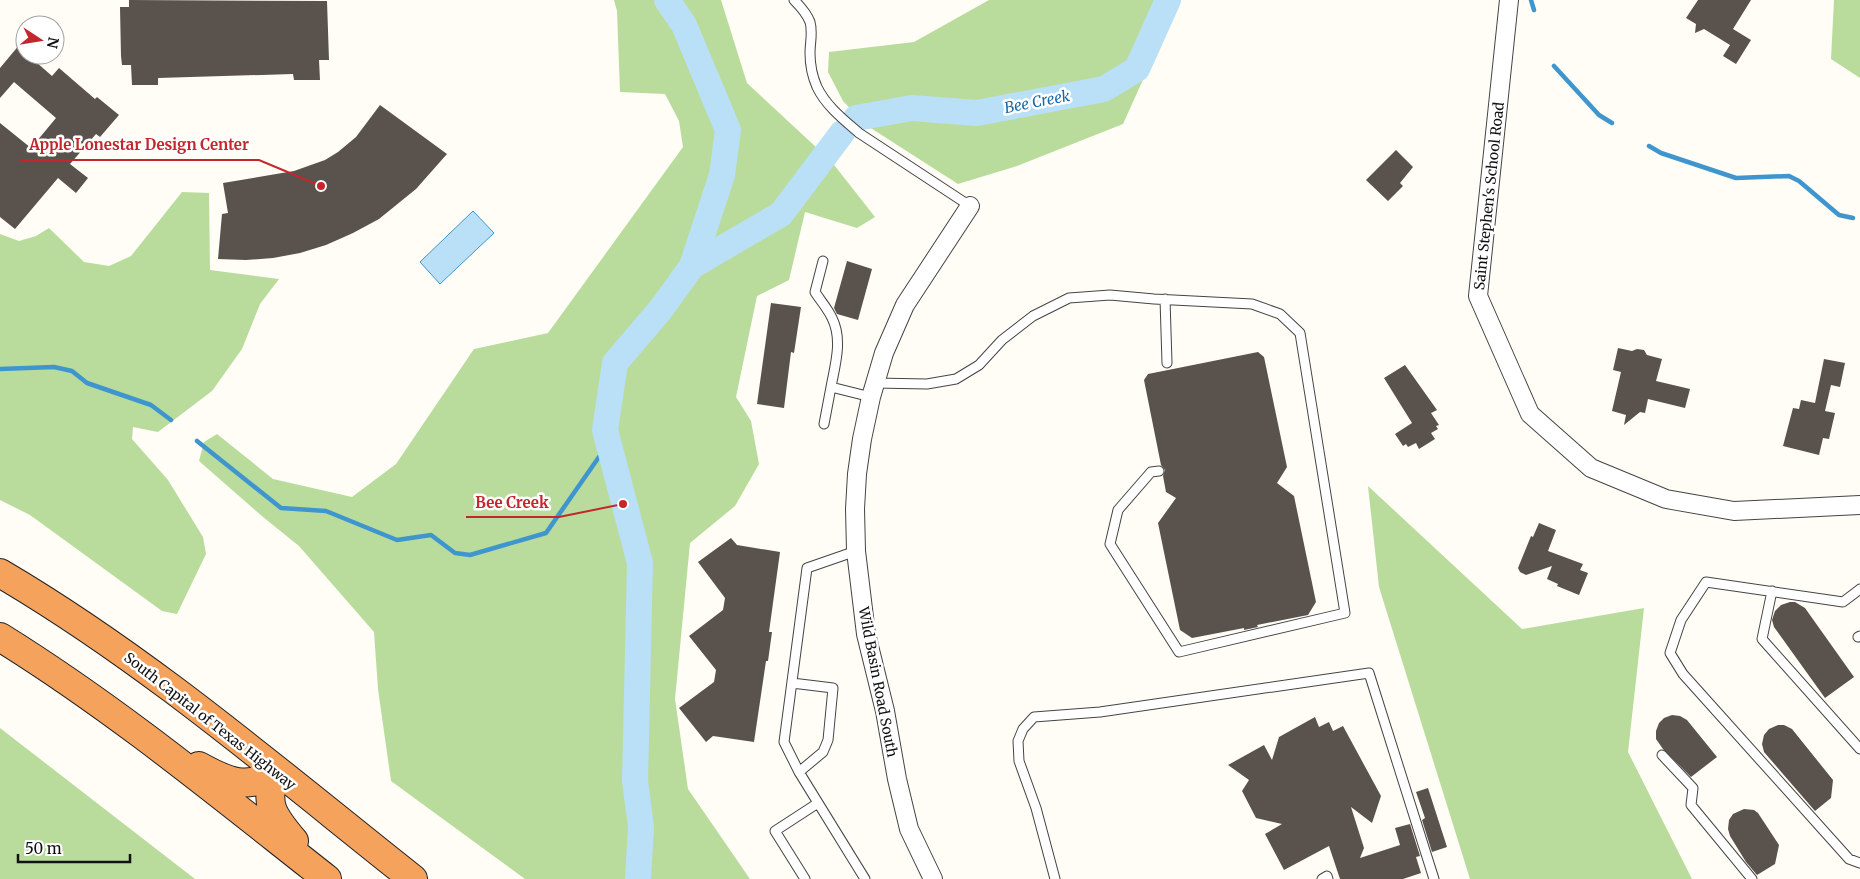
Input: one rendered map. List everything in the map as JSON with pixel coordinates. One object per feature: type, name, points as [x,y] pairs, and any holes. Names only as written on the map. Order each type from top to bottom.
[{"type":"highway","name":"South Capital of Texas Highway","points":[[0,573],[53,605],[120,651],[413,879]]},
{"type":"highway","points":[[0,637],[62,677],[127,723],[325,878]]},
{"type":"highway","points":[[127,723],[210,772],[224,778],[241,783],[256,783],[276,771]]},
{"type":"highway","points":[[276,771],[270,796],[272,812],[325,878]]},
{"type":"street","name":"Saint Stephen's School Road","points":[[1509,0],[1478,296],[1530,414],[1591,468],[1666,499],[1734,511],[1860,505]]},
{"type":"street","name":"Wild Basin Road South","points":[[933,879],[909,829],[897,779],[885,711],[866,634],[856,551],[855,509],[857,474],[873,390],[884,353],[905,305],[970,206]]},
{"type":"lane","points":[[794,0],[809,20],[812,30],[810,55],[813,71],[817,87],[828,103],[859,134],[970,206]]},
{"type":"lane","points":[[823,261],[815,292],[832,318],[838,335],[836,359],[824,424]]},
{"type":"lane","points":[[830,387],[873,390],[956,379],[979,364],[1002,340],[1033,316],[1069,298],[1110,295],[1252,304],[1280,314],[1300,333],[1345,612],[1179,652],[1110,544],[1118,510],[1152,472],[1159,471]]},
{"type":"lane","points":[[1165,299],[1167,363]]},
{"type":"lane","points":[[856,551],[807,568],[784,742],[799,772],[865,879]]},
{"type":"lane","points":[[1860,589],[1843,602],[1706,582],[1681,620],[1670,653],[1683,674],[1849,859],[1860,863]]},
{"type":"lane","points":[[1772,591],[1762,639],[1860,748]]},
{"type":"lane","points":[[1055,879],[1036,808],[1019,761],[1018,741],[1023,729],[1034,717],[1100,712],[1369,673],[1434,879]]},
{"type":"lane","points":[[792,683],[833,688],[828,740],[823,752],[799,772]]},
{"type":"lane","points":[[1662,756],[1693,788],[1691,805],[1752,879]]},
{"type":"lane","points":[[805,879],[775,831],[818,803]]},
{"type":"lane","points":[[1322,879],[1327,876],[1328,879]]},
{"type":"green space","points":[[614,0],[721,0],[747,83],[831,161],[875,217],[857,228],[805,212],[789,280],[757,296],[736,397],[751,421],[759,464],[735,506],[690,543],[675,699],[688,789],[750,879],[525,879],[391,781],[378,689],[374,632],[299,546],[199,461],[204,442],[217,434],[273,479],[352,497],[396,464],[474,349],[548,333],[683,147],[679,121],[665,94],[620,92],[617,11]]},
{"type":"green space","points":[[989,0],[1179,0],[1123,124],[1017,166],[958,184],[866,125],[843,101],[828,72],[829,52],[914,42]]},
{"type":"green space","points":[[1834,0],[1860,0],[1860,78],[1831,59]]},
{"type":"green space","points":[[182,192],[209,193],[210,270],[279,279],[260,304],[242,349],[212,391],[158,432],[133,427],[132,439],[168,480],[203,537],[206,554],[177,614],[162,611],[30,515],[0,500],[0,234],[19,241],[36,236],[49,228],[84,262],[109,266],[131,256]]},
{"type":"green space","points":[[1368,486],[1522,629],[1644,608],[1628,752],[1692,879],[1470,879],[1379,587]]},
{"type":"green space","points":[[0,728],[195,879],[0,879]]},
{"type":"water","points":[[473,211],[494,233],[440,284],[420,262]]},
{"type":"building","points":[[129,0],[327,1],[329,60],[319,60],[320,80],[294,80],[293,74],[158,78],[158,85],[132,85],[131,65],[122,65],[121,56],[120,7],[129,7]]},
{"type":"building","points":[[1698,0],[1751,0],[1733,29],[1751,40],[1736,64],[1723,56],[1730,45],[1704,29],[1695,33],[1696,24],[1686,18]]},
{"type":"building","points":[[15,50],[15,65],[39,65],[52,76],[59,68],[95,99],[97,97],[119,115],[100,137],[96,134],[70,164],[88,178],[76,193],[58,178],[15,229],[0,217],[0,123],[31,148],[56,118],[14,82],[0,98],[0,68]]},
{"type":"building","points":[[380,105],[447,154],[416,189],[379,219],[326,245],[300,253],[273,258],[246,260],[218,259],[222,214],[228,213],[223,183],[294,171],[325,160],[356,137]]},
{"type":"building","points":[[1396,150],[1413,167],[1400,183],[1403,186],[1388,201],[1366,180]]},
{"type":"building","points":[[847,261],[872,269],[858,320],[837,314],[834,308]]},
{"type":"building","points":[[771,303],[801,307],[794,353],[791,352],[784,408],[757,404]]},
{"type":"building","points":[[1618,348],[1632,351],[1637,349],[1644,350],[1647,355],[1662,359],[1656,381],[1690,389],[1685,408],[1648,399],[1645,413],[1640,412],[1624,425],[1626,415],[1612,411],[1621,372],[1613,370]]},
{"type":"building","points":[[1258,352],[1264,357],[1287,467],[1277,483],[1294,496],[1316,602],[1308,615],[1257,625],[1258,627],[1244,630],[1244,628],[1192,638],[1180,630],[1158,523],[1176,498],[1166,492],[1163,476],[1165,470],[1161,465],[1144,380],[1148,374]]},
{"type":"building","points":[[1824,359],[1845,363],[1840,387],[1831,385],[1825,411],[1835,413],[1829,439],[1823,438],[1819,455],[1783,446],[1793,408],[1799,409],[1801,400],[1815,403]]},
{"type":"building","points":[[1405,365],[1437,410],[1431,413],[1439,425],[1436,426],[1438,429],[1431,433],[1435,439],[1419,449],[1416,443],[1408,447],[1406,444],[1403,446],[1395,434],[1412,423],[1384,378]]},
{"type":"building","points":[[1539,523],[1556,530],[1548,551],[1583,564],[1580,570],[1588,573],[1579,595],[1557,586],[1558,584],[1547,579],[1552,566],[1526,575],[1520,572],[1518,568],[1531,536],[1533,537]]},
{"type":"building","points":[[731,538],[737,545],[780,552],[769,632],[772,632],[754,742],[713,736],[706,742],[679,708],[714,682],[716,670],[689,636],[723,610],[725,598],[698,562]]},
{"type":"building","points":[[1795,602],[1805,608],[1854,677],[1825,698],[1774,627],[1772,620],[1775,611],[1781,605]]},
{"type":"building","points":[[1672,715],[1680,716],[1687,720],[1717,757],[1691,777],[1663,749],[1656,739],[1659,723],[1664,718]]},
{"type":"building","points":[[1315,717],[1319,727],[1329,722],[1333,731],[1343,726],[1381,796],[1372,823],[1351,807],[1364,848],[1360,858],[1400,845],[1395,828],[1410,824],[1420,856],[1416,857],[1421,873],[1403,879],[1340,879],[1329,846],[1284,870],[1265,834],[1282,824],[1256,818],[1242,791],[1249,780],[1228,765],[1264,745],[1272,760],[1279,737]]},
{"type":"building","points":[[1778,725],[1784,725],[1792,729],[1833,780],[1831,798],[1815,811],[1764,752],[1762,744],[1764,735],[1769,729]]},
{"type":"building","points":[[1428,788],[1447,847],[1432,852],[1422,820],[1425,818],[1416,792]]},
{"type":"building","points":[[1744,809],[1754,810],[1758,813],[1779,845],[1775,864],[1757,875],[1746,862],[1730,836],[1728,829],[1729,820],[1733,814]]},
{"type":"waterway","points":[[667,0],[684,25],[728,130],[722,175],[692,266]]},
{"type":"waterway","name":"Bee Creek","points":[[856,118],[912,108],[977,113],[1104,89],[1137,69],[1168,0]]},
{"type":"waterway","points":[[1531,0],[1534,10]]},
{"type":"waterway","points":[[1554,66],[1599,115],[1612,123]]},
{"type":"waterway","name":"Bee Creek","points":[[638,879],[641,827],[635,781],[640,563],[605,430],[615,363],[661,309],[692,266],[781,214],[842,133]]},
{"type":"waterway","points":[[1649,146],[1661,153],[1736,178],[1789,176],[1799,181],[1839,215],[1853,218]]},
{"type":"waterway","points":[[0,369],[54,367],[72,371],[87,383],[151,405],[171,420]]},
{"type":"waterway","points":[[197,441],[281,508],[326,511],[397,540],[431,535],[455,553],[470,555],[546,533],[608,444]]},
{"type":"place","name":"Apple Lonestar Design Center","points":[[321,186]]},
{"type":"place","name":"Bee Creek","points":[[623,504]]}]
